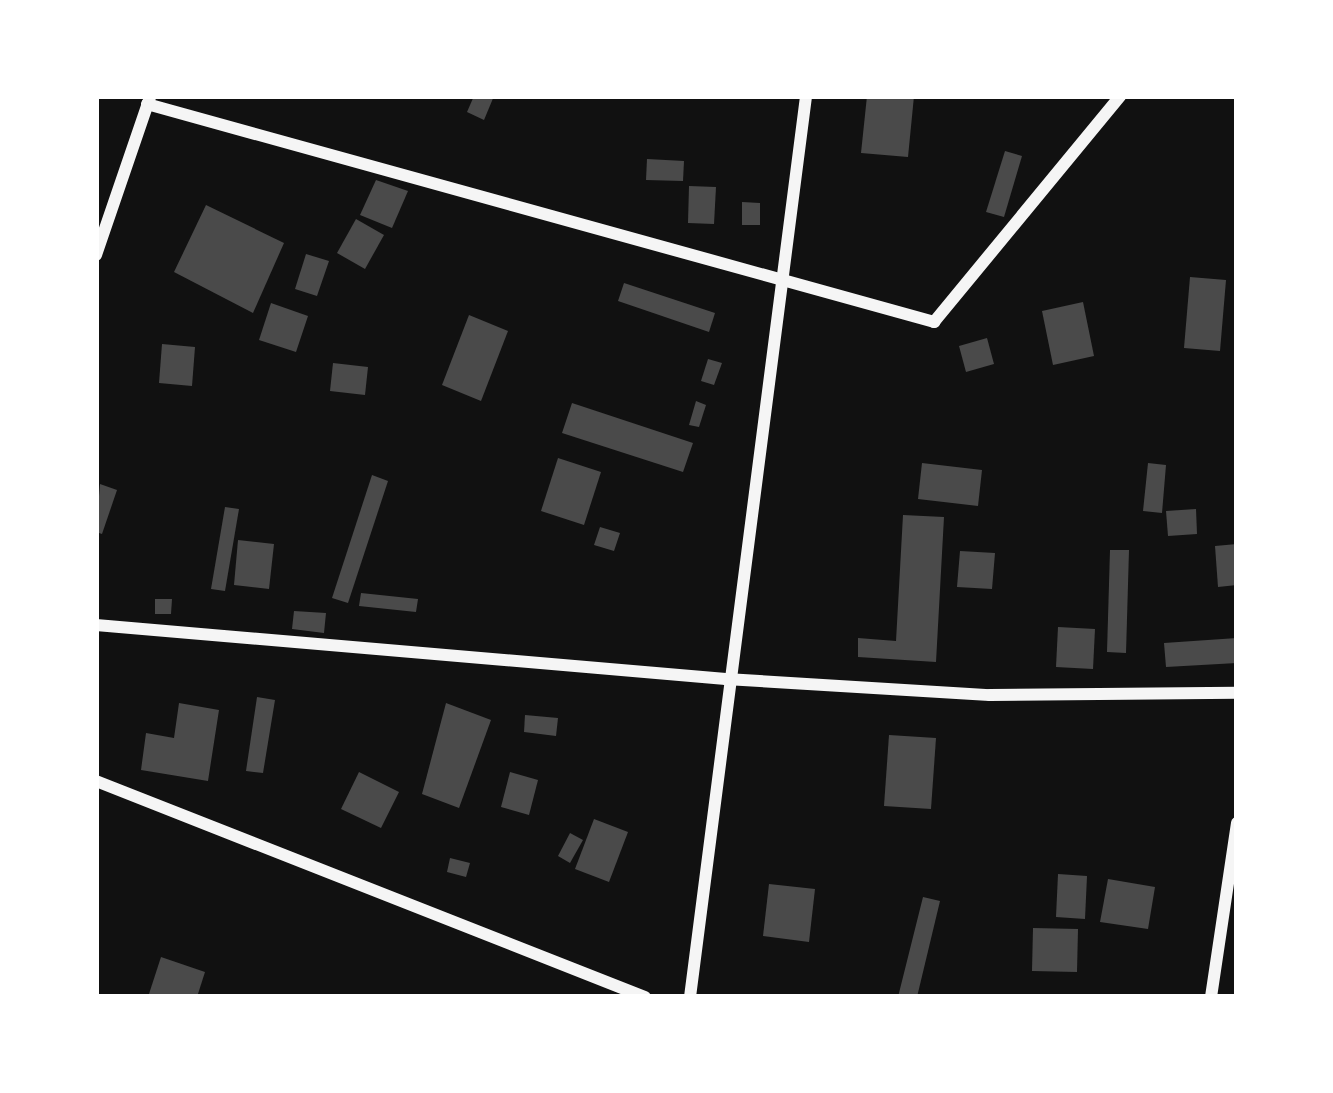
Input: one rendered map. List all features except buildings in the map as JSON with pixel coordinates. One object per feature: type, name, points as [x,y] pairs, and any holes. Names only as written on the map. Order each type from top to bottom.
[{"type":"street","points":[[690,997],[726,679],[806,96]]},
{"type":"street","points":[[96,255],[148,100],[934,322],[1120,96]]},
{"type":"street","points":[[96,625],[726,679],[990,694],[1237,693]]},
{"type":"street","points":[[96,781],[645,997]]},
{"type":"street","points":[[1211,997],[1237,823]]}]
